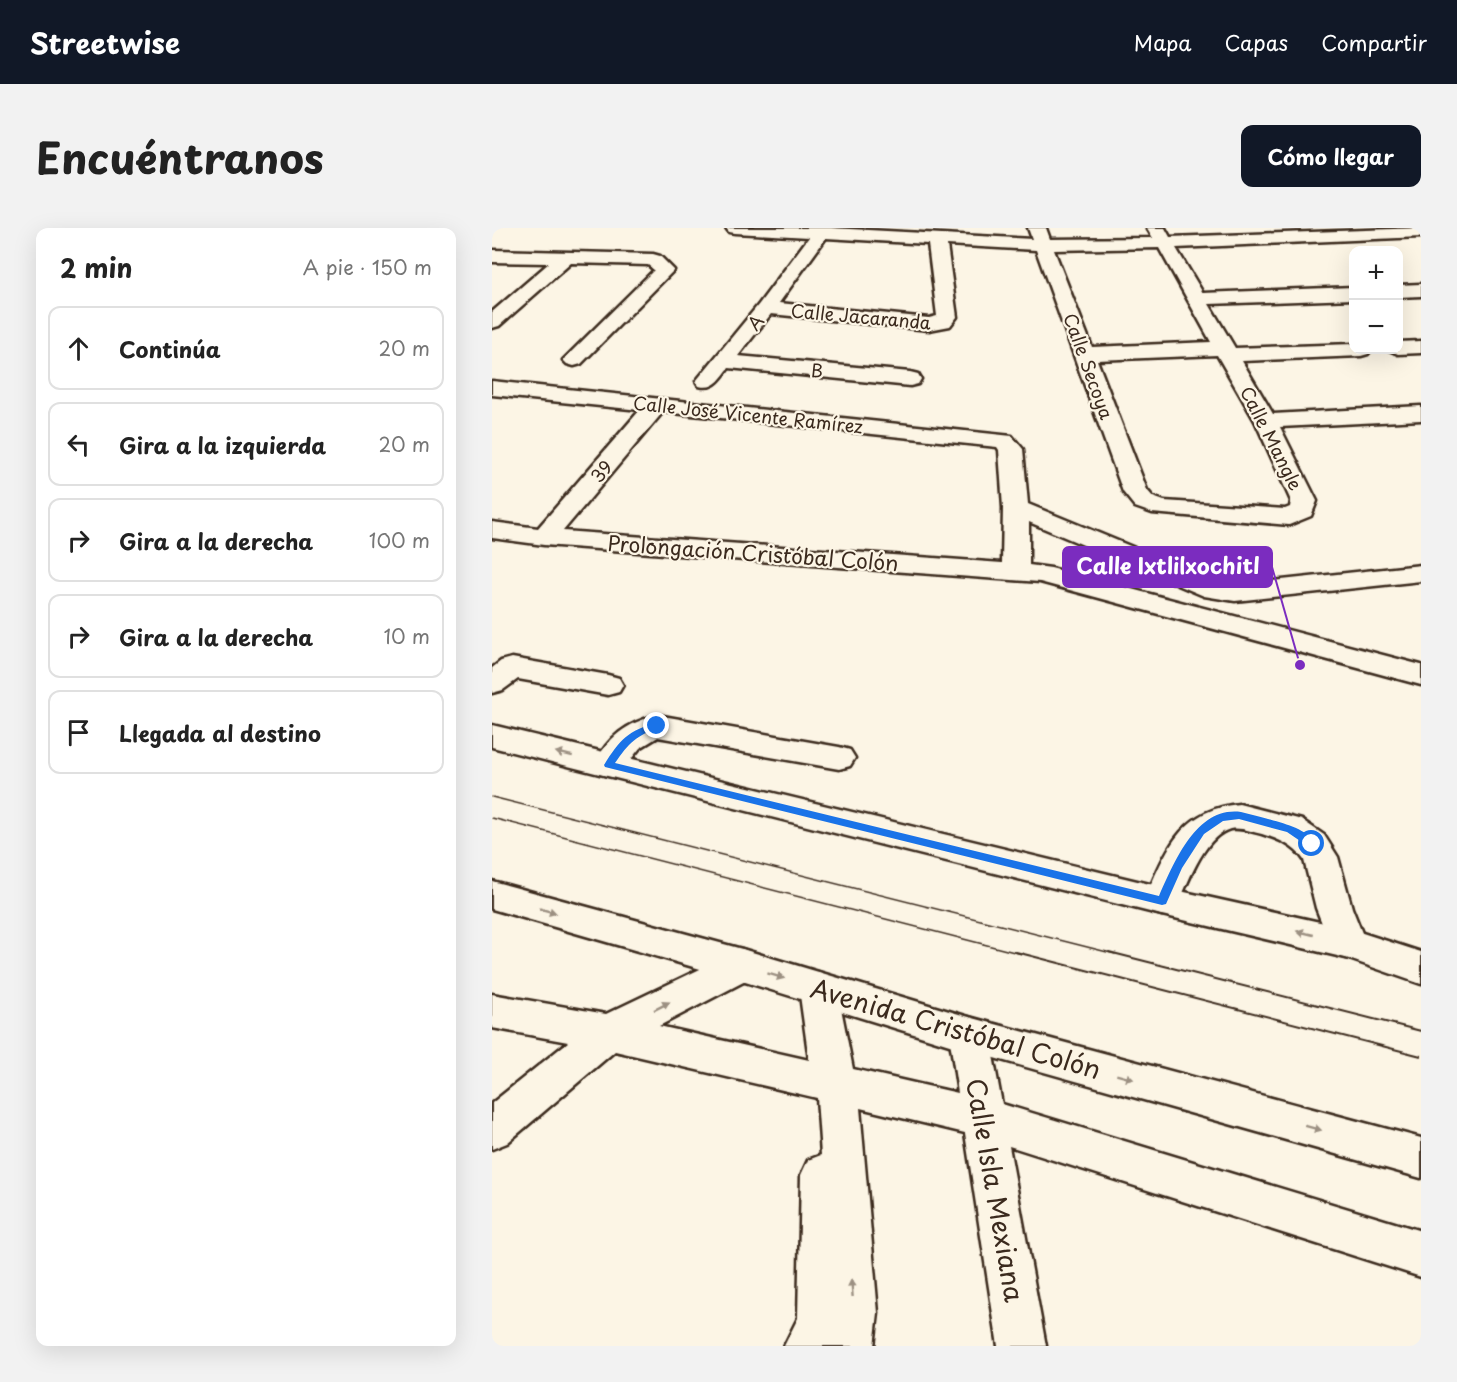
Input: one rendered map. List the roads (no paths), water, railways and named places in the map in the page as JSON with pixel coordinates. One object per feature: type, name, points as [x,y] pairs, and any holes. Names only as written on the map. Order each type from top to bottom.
[{"type":"street","points":[[735,228],[936,241],[1040,236],[1421,232]]},
{"type":"street","name":"A","points":[[707,381],[766,308],[821,233]]},
{"type":"street","name":"Calle Mangle","points":[[1144,502],[1161,508],[1289,517],[1302,512],[1304,501],[1266,421],[1160,235]]},
{"type":"street","name":"Calle Secoya","points":[[1040,236],[1135,492],[1144,502]]},
{"type":"street","name":"Calle Jacaranda","points":[[766,308],[929,324],[943,322],[947,317],[936,241]]},
{"type":"street","points":[[492,256],[653,260],[665,270],[574,360]]},
{"type":"street","points":[[492,322],[567,257]]},
{"type":"street","points":[[1403,291],[1421,290]]},
{"type":"street","points":[[1196,299],[1349,293]]},
{"type":"street","points":[[1403,348],[1421,347]]},
{"type":"street","points":[[1084,354],[1349,350]]},
{"type":"street","name":"B","points":[[723,361],[910,379]]},
{"type":"street","name":"Calle José Vicente Ramírez","points":[[492,388],[1004,441],[1011,448],[1016,508]]},
{"type":"street","name":"39","points":[[544,537],[657,405]]},
{"type":"street","points":[[1266,421],[1421,413]]},
{"type":"street","points":[[1015,571],[1016,508],[1214,590],[1235,593],[1421,573]]},
{"type":"street","name":"Prolongación Cristóbal Colón","points":[[492,530],[544,537],[1041,574],[1421,675]]},
{"type":"street","points":[[492,683],[512,668],[608,685]]},
{"type":"street","points":[[609,765],[624,742],[639,730],[657,726],[839,758]]},
{"type":"street","points":[[492,736],[1162,901],[1347,943],[1421,968]]},
{"type":"street","points":[[1162,901],[1178,867],[1200,831],[1221,818],[1239,816],[1290,829],[1312,844],[1321,857],[1334,908],[1347,943]]},
{"type":"street","name":"Avenida Cristóbal Colón","points":[[492,895],[742,965],[969,1034],[1421,1158]]},
{"type":"street","points":[[492,1129],[609,1032],[742,965]]},
{"type":"street","points":[[818,988],[854,1313],[850,1346]]},
{"type":"street","points":[[492,1011],[828,1074],[983,1118],[1421,1254]]},
{"type":"street","name":"Calle Isla Mexiana","points":[[969,1034],[1022,1346]]},
{"type":"street","points":[[808,1346],[817,1333],[822,1318],[828,1074]]},
{"type":"tram line","points":[[492,797],[1115,954]]},
{"type":"tram line","points":[[492,818],[1022,954]]},
{"type":"tram line","points":[[1016,952],[1421,1056]]},
{"type":"tram line","points":[[1109,952],[1421,1031]]},
{"type":"place","name":"Calle Ixtlilxochitl","points":[[1300,665]]}]
